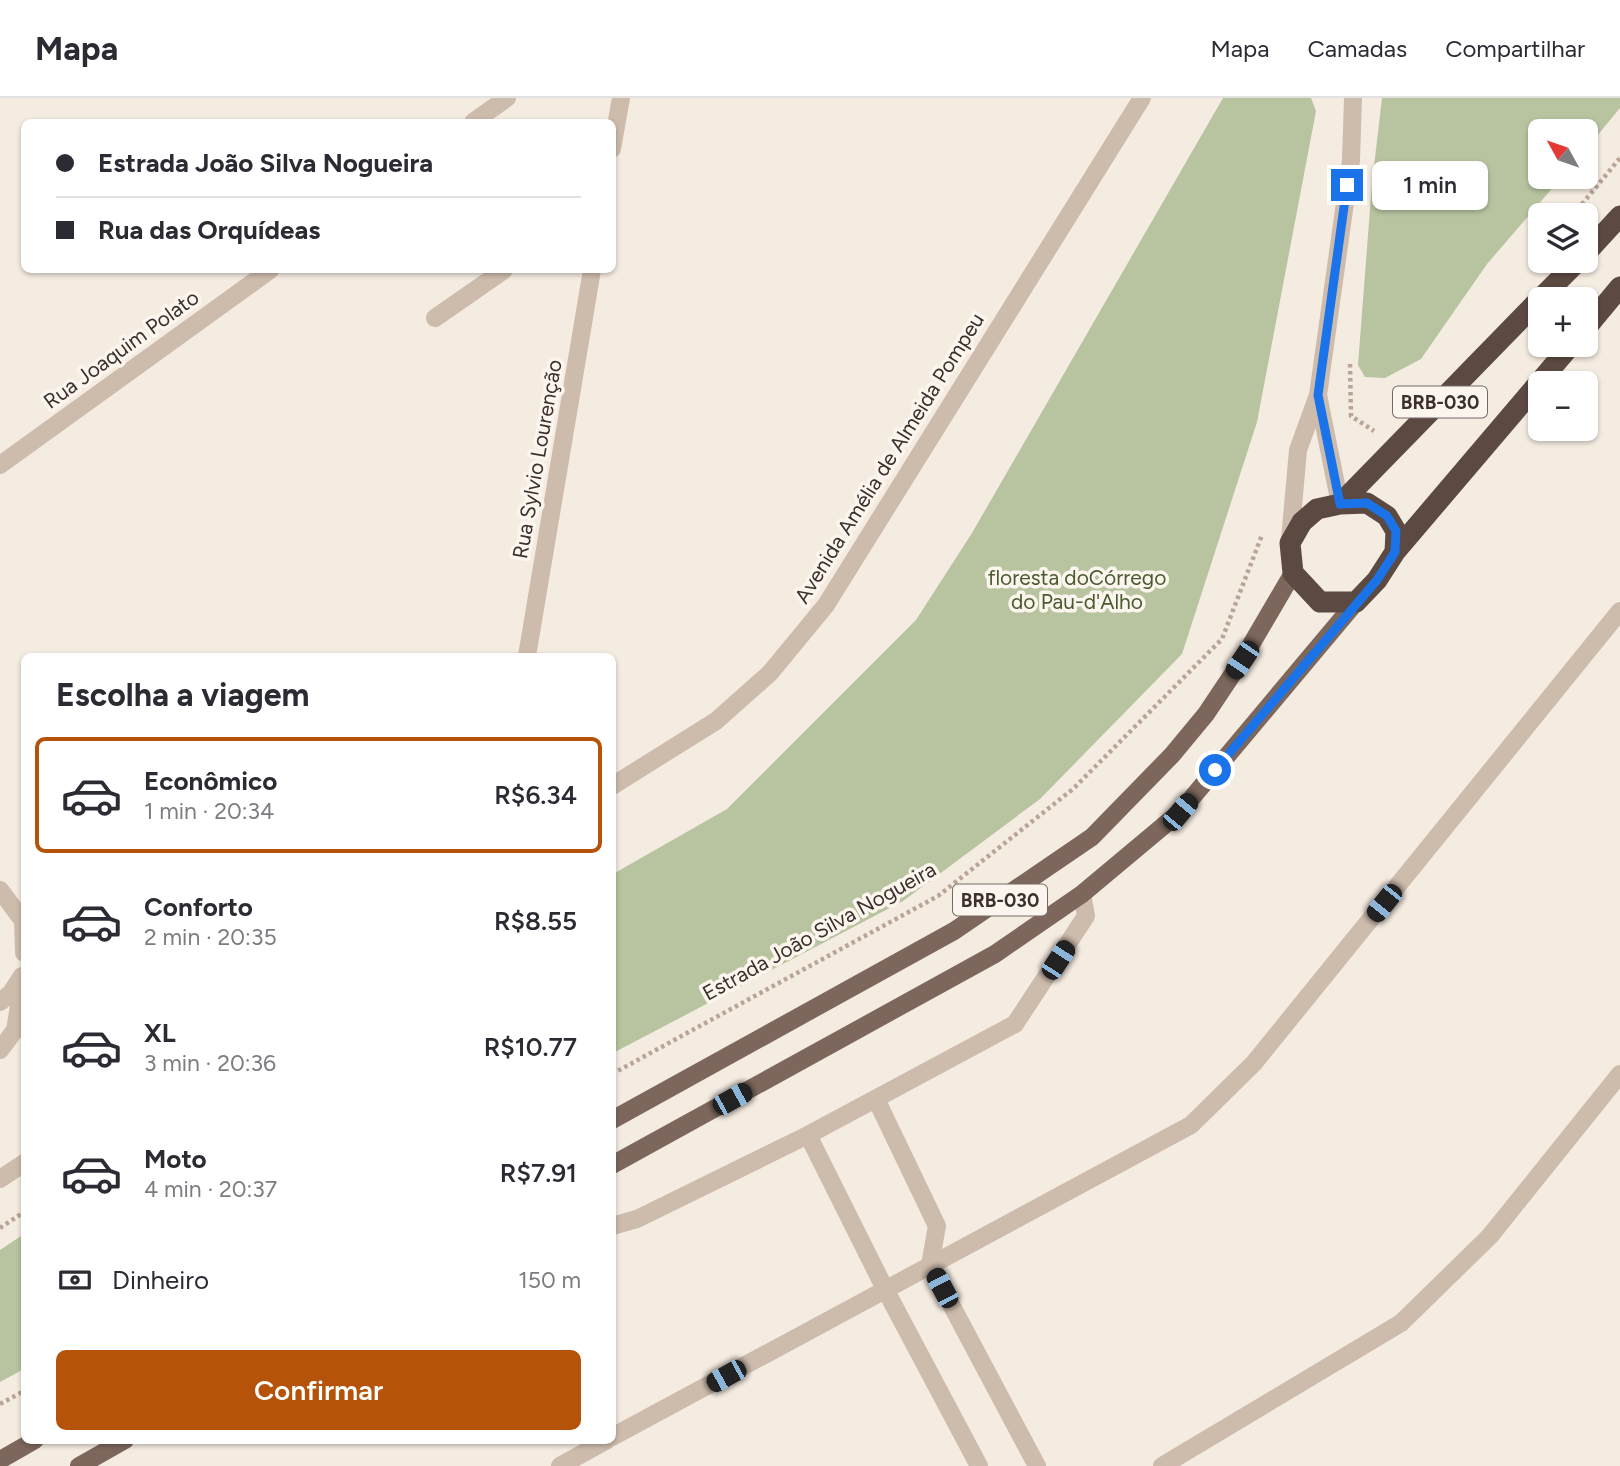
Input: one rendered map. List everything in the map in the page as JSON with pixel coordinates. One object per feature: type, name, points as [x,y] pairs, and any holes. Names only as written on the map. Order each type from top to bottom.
[{"type":"highway","points":[[1598,240],[1620,216]]},
{"type":"highway","name":"BRB-030","points":[[1552,287],[1566,273]]},
{"type":"highway","points":[[1598,314],[1620,287]]},
{"type":"highway","name":"BRB-030","points":[[1340,504],[1528,311]]},
{"type":"highway","name":"BRB-030","points":[[1395,552],[1561,357]]},
{"type":"highway","points":[[1367,503],[1387,516],[1396,531],[1395,552],[1377,580],[1356,602],[1321,602],[1293,573],[1290,543],[1302,522],[1317,509],[1340,504],[1367,503]]},
{"type":"main road","name":"BRB-030","points":[[616,1118],[954,931],[1092,837],[1172,755],[1206,714],[1242,660],[1293,573]]},
{"type":"main road","name":"BRB-030","points":[[616,1163],[995,954],[1082,894],[1180,812],[1356,602]]},
{"type":"main road","points":[[0,1460],[28,1444]]},
{"type":"main road","points":[[79,1466],[118,1444]]},
{"type":"street","points":[[477,119],[507,98]]},
{"type":"street","points":[[616,126],[621,98]]},
{"type":"street","name":"Avenida Amélia de Almeida Pompeu","points":[[616,784],[716,721],[770,673],[826,605],[1142,98]]},
{"type":"street","points":[[1290,543],[1298,450],[1318,395],[1351,160],[1353,98]]},
{"type":"street","name":"Rua Joaquim Polato","points":[[0,464],[266,273]]},
{"type":"street","points":[[435,318],[500,273]]},
{"type":"street","name":"Rua Sylvio Lourenção","points":[[528,653],[591,273]]},
{"type":"street","points":[[1318,395],[1340,504]]},
{"type":"street","points":[[616,1435],[1191,1125],[1254,1063],[1620,611]]},
{"type":"street","points":[[0,890],[21,917]]},
{"type":"street","points":[[616,1225],[637,1219],[808,1135],[1015,1024],[1086,916],[1082,894]]},
{"type":"street","points":[[0,1002],[11,993],[21,978]]},
{"type":"street","points":[[0,1050],[15,1030],[21,993]]},
{"type":"street","points":[[1162,1466],[1401,1324],[1490,1236],[1620,1074]]},
{"type":"street","points":[[876,1099],[937,1226],[930,1265],[1037,1466]]},
{"type":"street","points":[[808,1135],[885,1289],[979,1466]]},
{"type":"street","points":[[0,1179],[21,1165]]},
{"type":"street","points":[[560,1466],[600,1444]]},
{"type":"path","points":[[1583,203],[1620,158]]},
{"type":"path","points":[[1322,360],[1350,361],[1352,416],[1374,431],[1384,428]]},
{"type":"path","name":"Estrada João Silva Nogueira","points":[[616,1072],[938,896],[1073,789],[1222,639],[1262,538],[1264,525]]},
{"type":"path","points":[[0,1228],[21,1214]]},
{"type":"path","points":[[0,1404],[21,1393]]},
{"type":"green space","name":"floresta doCórrego do Pau-d'Alho","points":[[1223,98],[1311,98],[1316,111],[1257,422],[1182,654],[1040,799],[903,901],[616,1051],[616,872],[727,809],[916,620],[972,533]]},
{"type":"green space","points":[[1382,98],[1620,98],[1620,108],[1598,135],[1598,119],[1528,119],[1528,189],[1552,189],[1540,203],[1528,203],[1528,216],[1487,264],[1421,359],[1385,378],[1365,377],[1358,365],[1372,183]]},
{"type":"green space","points":[[21,1236],[21,1371],[0,1382],[0,1250]]},
{"type":"route","points":[[1215,770],[1377,580],[1395,552],[1396,531],[1387,516],[1367,503],[1340,504],[1318,395],[1347,185]]}]
